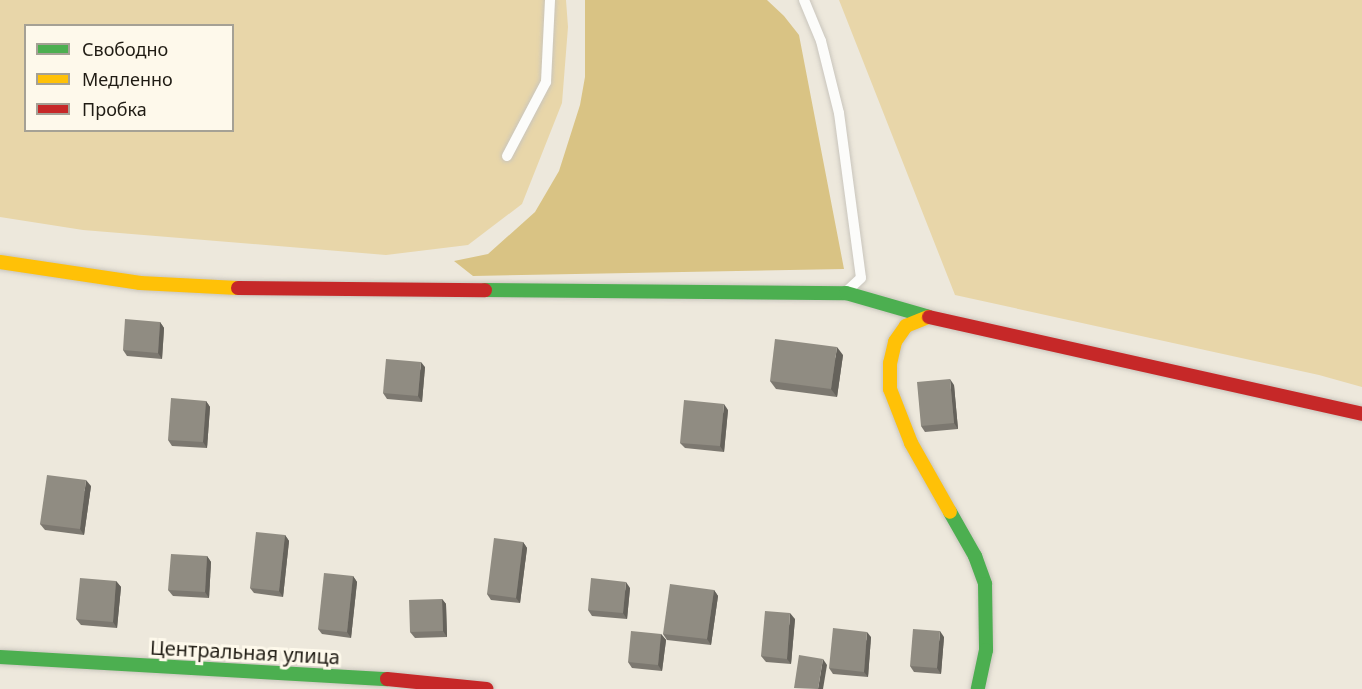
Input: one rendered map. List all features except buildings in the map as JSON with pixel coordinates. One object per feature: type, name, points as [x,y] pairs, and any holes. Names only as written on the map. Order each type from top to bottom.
[{"type":"street","points":[[0,262],[140,283],[268,289],[846,293],[928,317],[1362,414]]},
{"type":"street","points":[[928,317],[906,326],[895,342],[890,363],[890,389],[911,443],[975,556],[985,584],[986,650],[978,689]]},
{"type":"street","name":"Центральная улица","points":[[0,657],[421,681],[487,689]]},
{"type":"lane","points":[[507,156],[546,82],[550,0]]},
{"type":"lane","points":[[804,0],[821,41],[839,114],[861,278],[846,293]]},
{"type":"shaded area","points":[[0,0],[566,0],[568,27],[562,103],[522,204],[468,245],[386,255],[83,230],[0,217]]},
{"type":"shaded area","points":[[585,0],[767,0],[784,16],[799,35],[844,269],[473,276],[454,261],[488,254],[535,212],[559,171],[580,105],[585,77]]},
{"type":"shaded area","points":[[839,0],[1362,0],[1362,387],[1319,375],[955,295]]},
{"type":"traffic: fast","points":[[485,290],[846,293],[929,317]]},
{"type":"traffic: fast","points":[[950,512],[975,556],[985,584],[986,650],[978,689]]},
{"type":"traffic: fast","points":[[0,657],[387,679]]},
{"type":"traffic: slow","points":[[0,262],[140,283],[238,288]]},
{"type":"traffic: slow","points":[[928,317],[906,326],[895,342],[890,363],[890,389],[911,443],[950,512]]},
{"type":"traffic: jam","points":[[238,288],[485,290]]},
{"type":"traffic: jam","points":[[929,317],[1362,414]]},
{"type":"traffic: jam","points":[[387,679],[487,689]]}]
